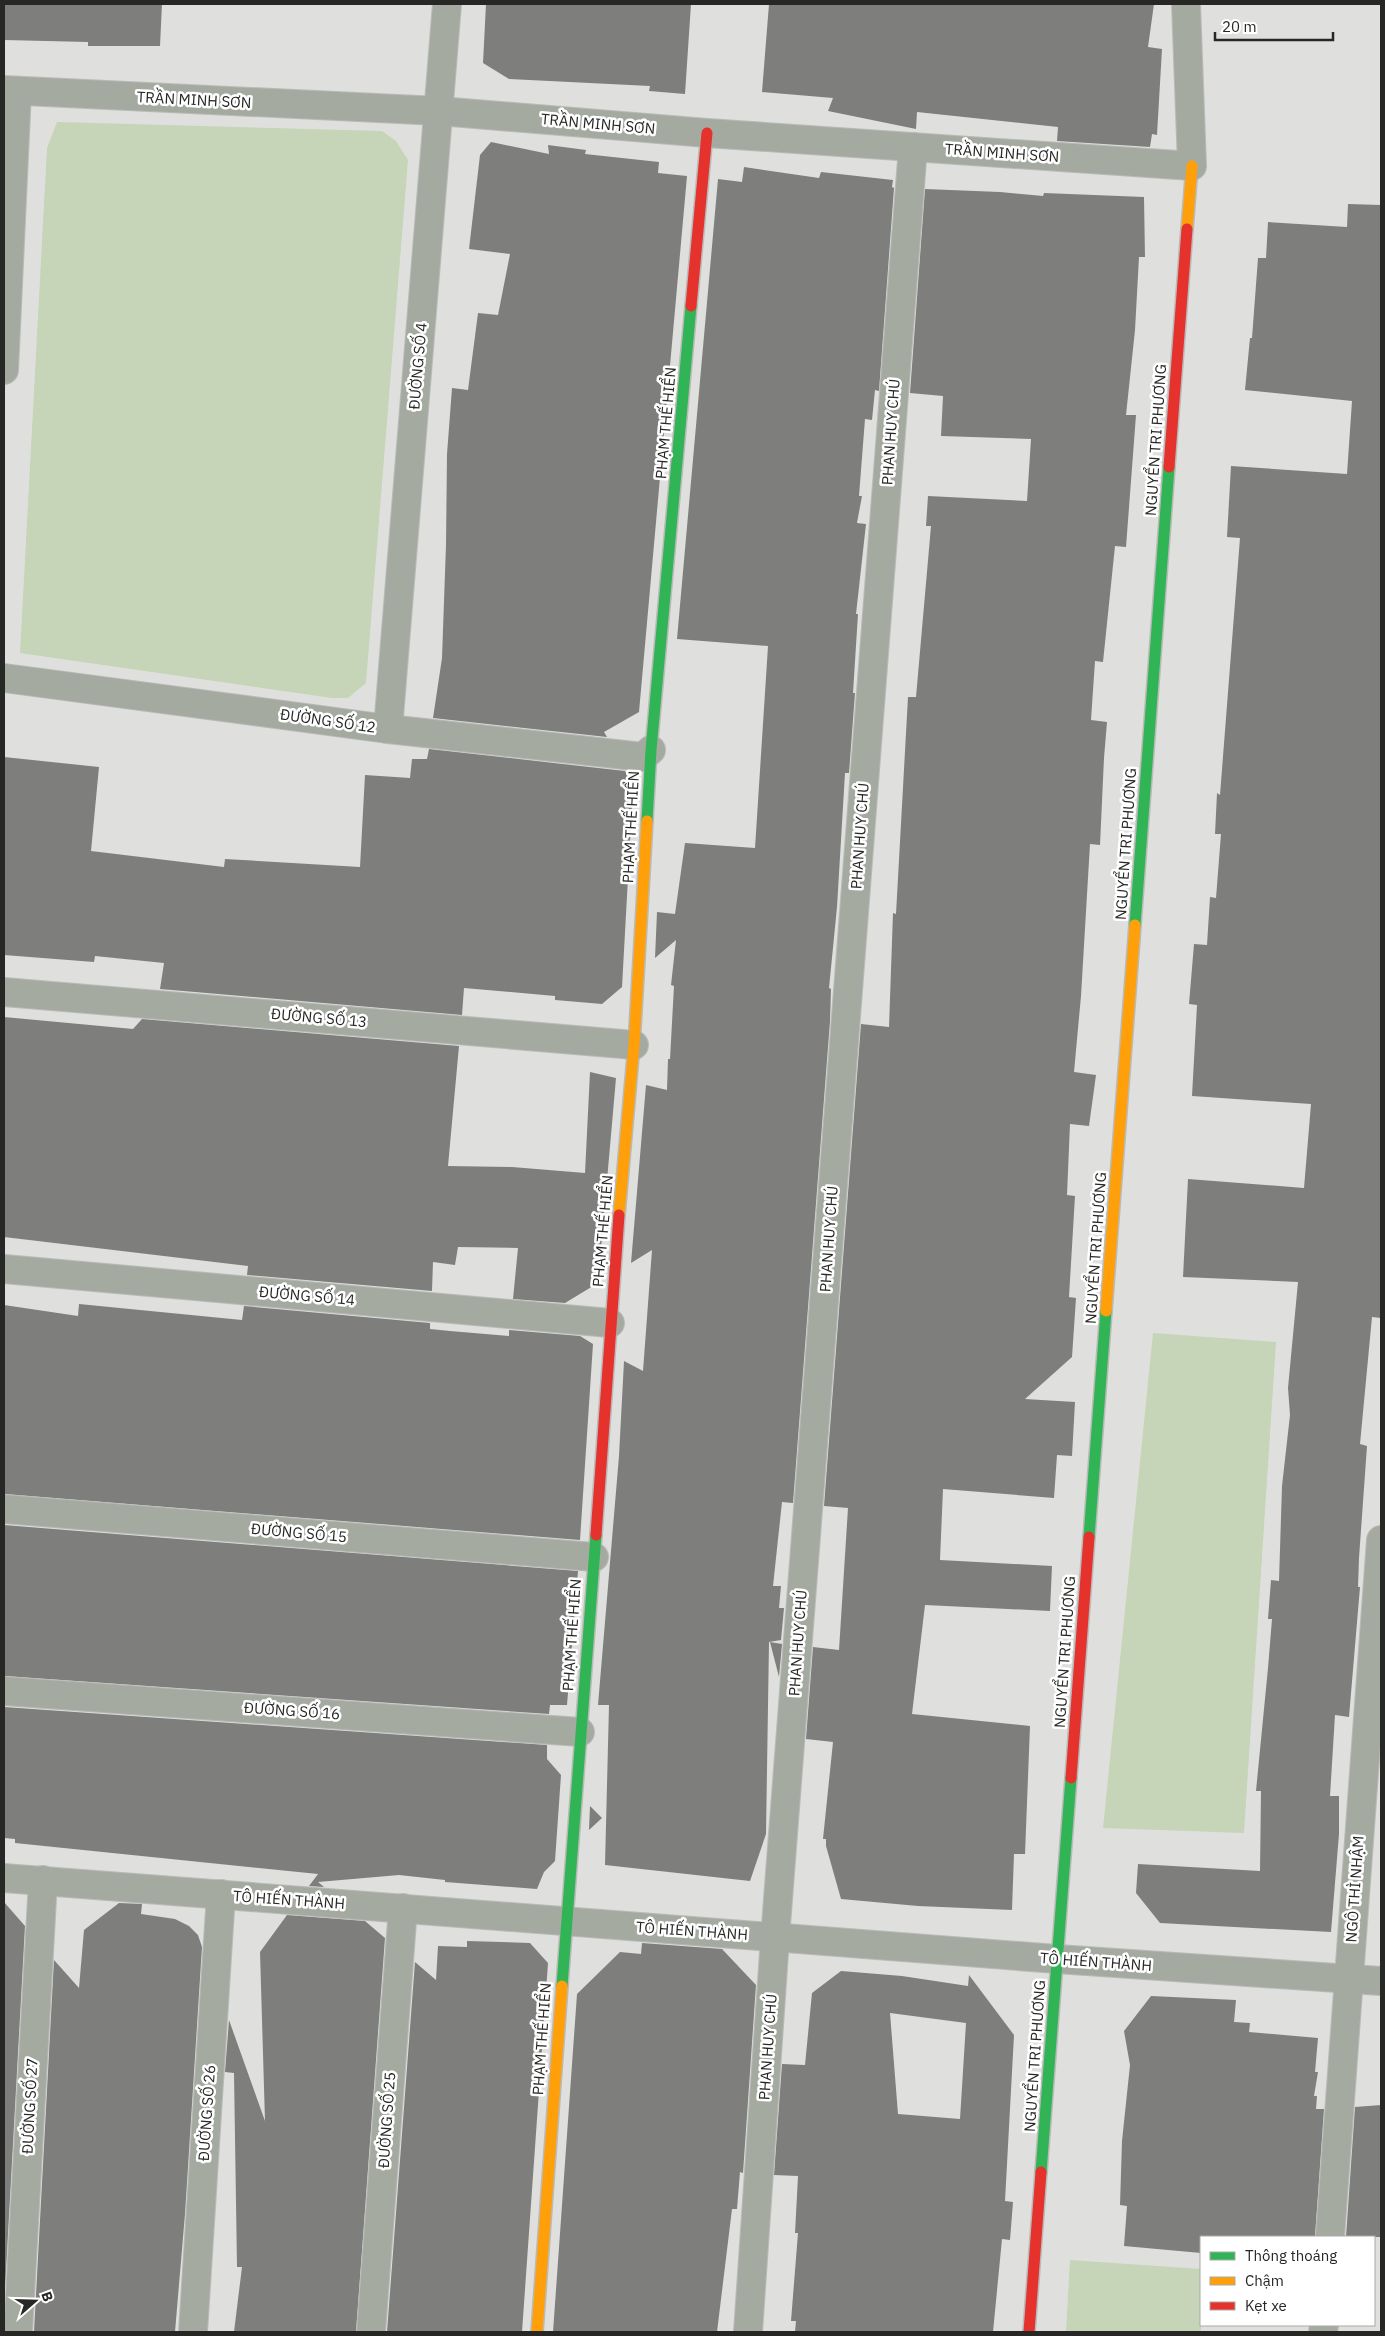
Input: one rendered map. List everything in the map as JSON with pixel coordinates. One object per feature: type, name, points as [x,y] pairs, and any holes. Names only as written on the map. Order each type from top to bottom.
[{"type":"street","name":"ĐƯỜNG SỐ 4","points":[[388,729],[439,111],[446,4]]},
{"type":"street","points":[[1186,4],[1192,166]]},
{"type":"street","name":"TRẦN MINH SƠN","points":[[11,91],[439,111],[707,133],[1192,166]]},
{"type":"street","points":[[4,370],[11,91]]},
{"type":"street","name":"PHẠM THẾ HIỂN","points":[[537,2332],[580,1732],[603,1455],[610,1324],[634,1045],[651,750],[707,133]]},
{"type":"street","name":"PHAN HUY CHÚ","points":[[748,2332],[775,1938],[913,147]]},
{"type":"street","name":"NGUYỂN TRI PHƯƠNG","points":[[1029,2332],[1192,166]]},
{"type":"street","name":"ĐƯỜNG SỐ 12","points":[[4,678],[388,729],[643,757],[651,750]]},
{"type":"street","name":"ĐƯỜNG SỐ 13","points":[[4,992],[634,1045]]},
{"type":"street","name":"ĐƯỜNG SỐ 14","points":[[4,1269],[610,1324]]},
{"type":"street","name":"ĐƯỜNG SỐ 15","points":[[4,1509],[594,1558]]},
{"type":"street","name":"NGÔ THÌ NHẬM","points":[[1330,2236],[1381,1540]]},
{"type":"street","name":"ĐƯỜNG SỐ 16","points":[[4,1690],[580,1732]]},
{"type":"street","name":"TÔ HIẾN THÀNH","points":[[4,1878],[775,1938],[1381,1981]]},
{"type":"street","name":"ĐƯỜNG SỐ 27","points":[[18,2332],[43,1880]]},
{"type":"street","name":"ĐƯỜNG SỐ 26","points":[[193,2332],[221,1894]]},
{"type":"street","name":"ĐƯỜNG SỐ 25","points":[[371,2332],[403,1908]]},
{"type":"green space","points":[[57,122],[382,131],[396,141],[408,160],[366,683],[348,698],[332,698],[20,653],[47,148]]},
{"type":"green space","points":[[1153,1333],[1276,1342],[1244,1833],[1103,1828]]},
{"type":"green space","points":[[1070,2260],[1200,2269],[1201,2332],[1066,2332]]},
{"type":"building","points":[[4,4],[162,4],[160,46],[88,46],[88,42],[4,40]]},
{"type":"building","points":[[486,4],[691,4],[685,94],[649,91],[650,86],[509,79],[483,63]]},
{"type":"building","points":[[769,4],[1154,4],[1148,47],[1162,49],[1157,135],[1152,134],[1150,147],[1057,141],[1058,127],[917,112],[916,129],[828,111],[833,98],[762,92]]},
{"type":"building","points":[[491,142],[549,154],[548,145],[586,150],[585,154],[659,162],[658,173],[687,176],[639,712],[604,732],[607,737],[433,718],[442,658],[447,454],[452,388],[468,390],[478,313],[498,315],[510,254],[469,249],[480,155]]},
{"type":"building","points":[[744,167],[819,178],[821,172],[893,180],[892,187],[894,188],[879,391],[875,390],[872,420],[865,419],[859,496],[862,496],[857,523],[866,524],[856,614],[858,614],[853,693],[855,693],[849,773],[845,773],[837,907],[829,988],[831,989],[830,1021],[793,1503],[782,1502],[773,1586],[781,1586],[779,1608],[784,1608],[781,1640],[769,1642],[766,1834],[750,1881],[605,1865],[609,1705],[598,1705],[619,1456],[624,1361],[643,1371],[652,1250],[631,1263],[646,1085],[667,1090],[668,1059],[670,1059],[674,986],[671,985],[676,940],[655,958],[657,912],[675,914],[685,843],[755,848],[768,646],[677,639],[718,179],[742,182]]},
{"type":"building","points":[[925,189],[1043,196],[1044,193],[1144,197],[1145,257],[1139,257],[1135,330],[1126,415],[1136,415],[1126,547],[1115,546],[1103,662],[1095,661],[1091,720],[1107,722],[1100,845],[1090,844],[1081,996],[1074,1072],[1096,1075],[1089,1126],[1070,1124],[1067,1195],[1075,1196],[1069,1297],[1076,1298],[1072,1357],[1025,1399],[1075,1402],[1072,1456],[1057,1455],[1054,1498],[943,1489],[940,1560],[1052,1566],[1050,1611],[925,1605],[912,1714],[1030,1726],[1025,1854],[1014,1854],[1012,1910],[918,1906],[841,1899],[826,1846],[826,1839],[823,1839],[833,1742],[806,1739],[813,1647],[839,1650],[848,1508],[824,1506],[861,1024],[889,1027],[893,913],[896,914],[908,697],[916,697],[931,526],[926,526],[928,496],[1027,501],[1031,439],[941,436],[943,396],[910,393]]},
{"type":"building","points":[[1348,204],[1381,205],[1381,1318],[1372,1317],[1360,1444],[1367,1446],[1359,1558],[1358,1587],[1360,1587],[1349,1717],[1335,1715],[1330,1796],[1339,1796],[1339,1834],[1331,1932],[1160,1923],[1136,1893],[1138,1864],[1260,1871],[1261,1791],[1256,1791],[1272,1619],[1268,1619],[1271,1580],[1279,1581],[1282,1486],[1290,1415],[1288,1388],[1298,1282],[1183,1277],[1188,1179],[1304,1188],[1311,1104],[1192,1096],[1197,1005],[1189,1004],[1194,944],[1207,945],[1210,897],[1216,898],[1221,834],[1215,834],[1217,793],[1220,795],[1240,538],[1227,537],[1231,466],[1347,474],[1352,401],[1245,390],[1250,338],[1252,338],[1258,258],[1266,258],[1268,222],[1347,227]]},
{"type":"building","points":[[429,749],[625,771],[633,787],[622,987],[602,1004],[555,1000],[555,996],[464,988],[462,1015],[160,989],[164,963],[95,956],[94,962],[4,955],[4,757],[99,767],[91,851],[224,867],[225,859],[360,867],[365,775],[410,778],[412,759],[427,759]]},
{"type":"building","points":[[4,1017],[133,1029],[142,1019],[459,1046],[448,1166],[512,1167],[585,1173],[590,1072],[616,1078],[598,1283],[565,1303],[513,1299],[518,1248],[458,1247],[455,1265],[433,1262],[432,1291],[247,1275],[248,1266],[4,1237]]},
{"type":"building","points":[[79,1304],[242,1320],[244,1306],[430,1323],[430,1329],[450,1331],[509,1336],[509,1330],[580,1336],[593,1344],[580,1540],[4,1494],[4,1305],[78,1316]]},
{"type":"building","points":[[4,1525],[578,1571],[567,1705],[550,1705],[549,1714],[4,1676]]},
{"type":"building","points":[[770,1642],[782,1644],[779,1677]]},
{"type":"building","points":[[4,1707],[547,1745],[547,1759],[561,1775],[555,1861],[544,1872],[537,1889],[445,1882],[445,1880],[399,1875],[318,1882],[324,1887],[309,1886],[318,1874],[15,1843],[15,1839],[4,1838]]},
{"type":"building","points":[[590,1806],[602,1818],[589,1830]]},
{"type":"building","points":[[4,1902],[25,1926],[4,2307]]},
{"type":"building","points":[[119,1903],[142,1904],[141,1914],[175,1919],[189,1926],[198,1935],[202,1947],[185,2214],[175,2332],[34,2332],[54,1960],[79,1988],[84,1930]]},
{"type":"building","points":[[287,1915],[365,1921],[385,1938],[356,2332],[234,2332],[242,2267],[237,2267],[234,2073],[225,2072],[229,2020],[265,2121],[260,1952]]},
{"type":"building","points":[[467,1941],[530,1943],[548,1963],[522,2332],[387,2332],[415,1962],[436,1980],[438,1946],[467,1947]]},
{"type":"building","points":[[642,1943],[722,1949],[756,1985],[743,2173],[740,2172],[737,2209],[732,2209],[717,2332],[553,2332],[577,1994],[620,1952],[641,1954]]},
{"type":"building","points":[[841,1971],[902,1976],[968,1986],[969,1975],[1014,2035],[1005,2201],[1013,2202],[1010,2240],[1002,2239],[993,2332],[795,2332],[796,2321],[791,2321],[798,2233],[795,2233],[798,2176],[774,2175],[782,2064],[805,2065],[812,1993]],"holes":[[[890,2013],[966,2023],[960,2119],[898,2114]]]},
{"type":"building","points":[[1151,1996],[1236,2000],[1234,2022],[1250,2023],[1249,2032],[1318,2038],[1315,2072],[1318,2072],[1314,2096],[1317,2096],[1316,2109],[1324,2109],[1315,2236],[1200,2236],[1200,2253],[1124,2246],[1127,2206],[1120,2205],[1122,2141],[1130,2065],[1124,2031]]},
{"type":"building","points":[[1381,2105],[1381,2237],[1346,2236],[1355,2107]]},
{"type":"traffic: fast","points":[[647,821],[651,750],[691,306]]},
{"type":"traffic: fast","points":[[1135,925],[1169,467]]},
{"type":"traffic: fast","points":[[1089,1537],[1106,1311]]},
{"type":"traffic: fast","points":[[562,1986],[596,1535]]},
{"type":"traffic: fast","points":[[1041,2172],[1071,1778]]},
{"type":"traffic: slow","points":[[1187,229],[1192,166]]},
{"type":"traffic: slow","points":[[619,1215],[634,1045],[647,821]]},
{"type":"traffic: slow","points":[[1106,1311],[1135,925]]},
{"type":"traffic: slow","points":[[537,2332],[562,1986]]},
{"type":"traffic: jam","points":[[691,306],[707,133]]},
{"type":"traffic: jam","points":[[1169,467],[1187,229]]},
{"type":"traffic: jam","points":[[596,1535],[619,1215]]},
{"type":"traffic: jam","points":[[1071,1778],[1089,1537]]},
{"type":"traffic: jam","points":[[1029,2332],[1041,2172]]}]
